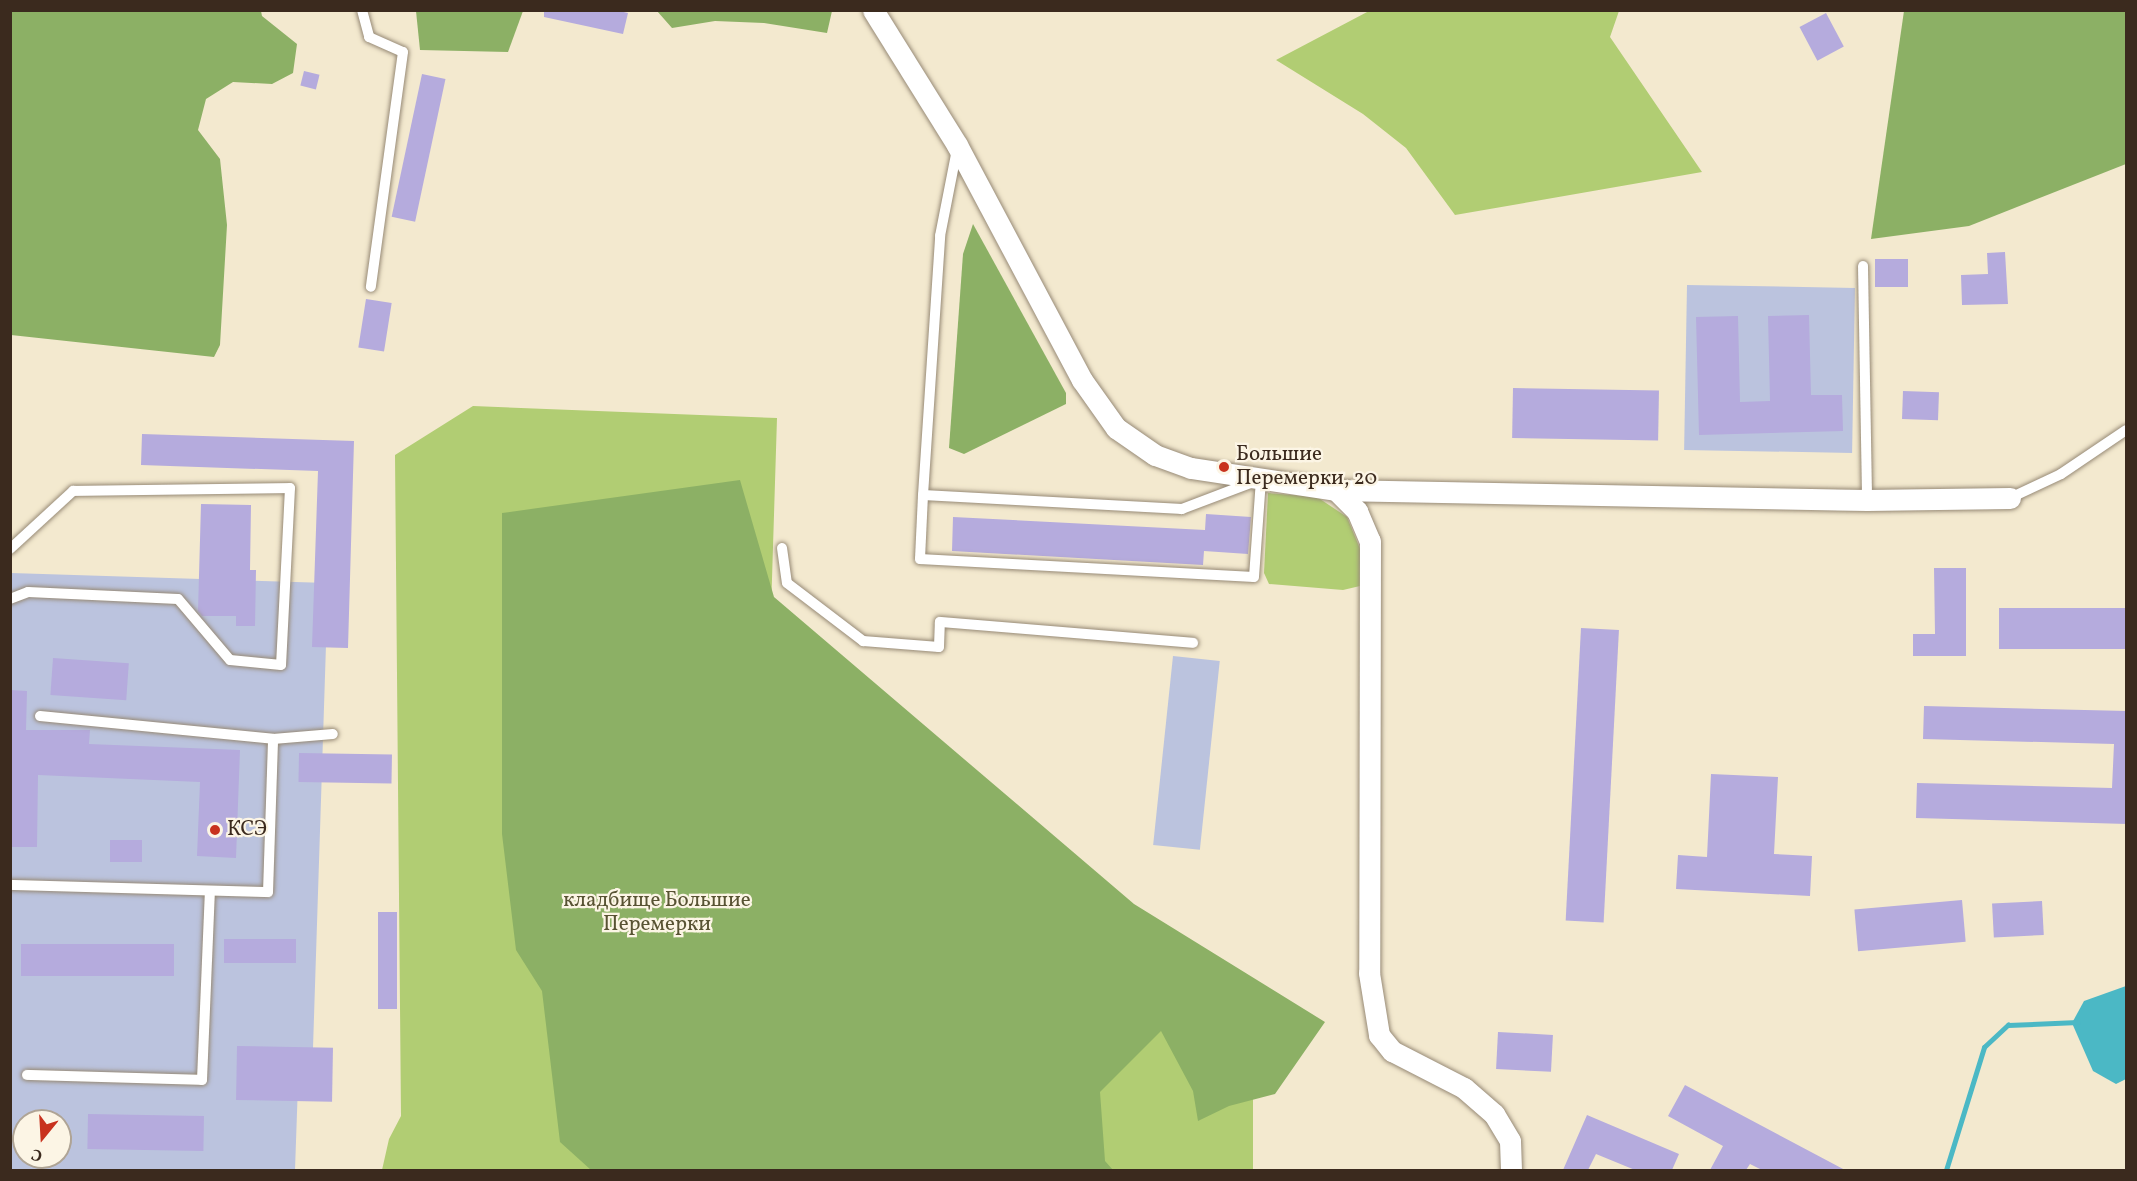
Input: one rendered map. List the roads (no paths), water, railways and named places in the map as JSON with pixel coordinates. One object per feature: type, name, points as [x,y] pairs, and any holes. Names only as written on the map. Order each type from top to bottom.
[{"type":"street","points":[[873,10],[957,146],[1082,380],[1116,428],[1140,447],[1173,462],[1261,479],[1336,490],[1867,500],[2010,498]]},
{"type":"street","points":[[1336,490],[1358,511],[1370,541],[1373,603],[1369,973],[1379,1035],[1402,1058],[1464,1088],[1494,1114],[1510,1141],[1511,1170]]},
{"type":"lane","points":[[362,10],[369,37],[403,52],[371,287]]},
{"type":"lane","points":[[923,495],[1182,509],[1261,479],[1254,577],[921,559],[923,495],[940,236],[957,146]]},
{"type":"lane","points":[[1863,266],[1867,500]]},
{"type":"lane","points":[[2010,498],[2061,474],[2127,430]]},
{"type":"lane","points":[[10,549],[73,491],[290,488],[281,665],[230,660],[178,599],[28,592],[10,599]]},
{"type":"lane","points":[[782,548],[787,583],[863,641],[939,646],[940,622],[1193,643]]},
{"type":"lane","points":[[40,716],[273,738],[333,734]]},
{"type":"lane","points":[[10,885],[268,892],[273,738]]},
{"type":"lane","points":[[27,1075],[202,1080],[210,891]]},
{"type":"water","points":[[2126,986],[2126,1079],[2116,1084],[2093,1071],[2072,1023],[2084,1001]]},
{"type":"waterway","points":[[1946,1170],[1984,1047],[2008,1025],[2078,1022]]},
{"type":"place","name":"Большие Перемерки, 20","points":[[1224,467]]},
{"type":"place","name":"КСЭ","points":[[215,830]]},
{"type":"park label","name":"кладбище Большие Перемерки","points":[[657,913]]}]
